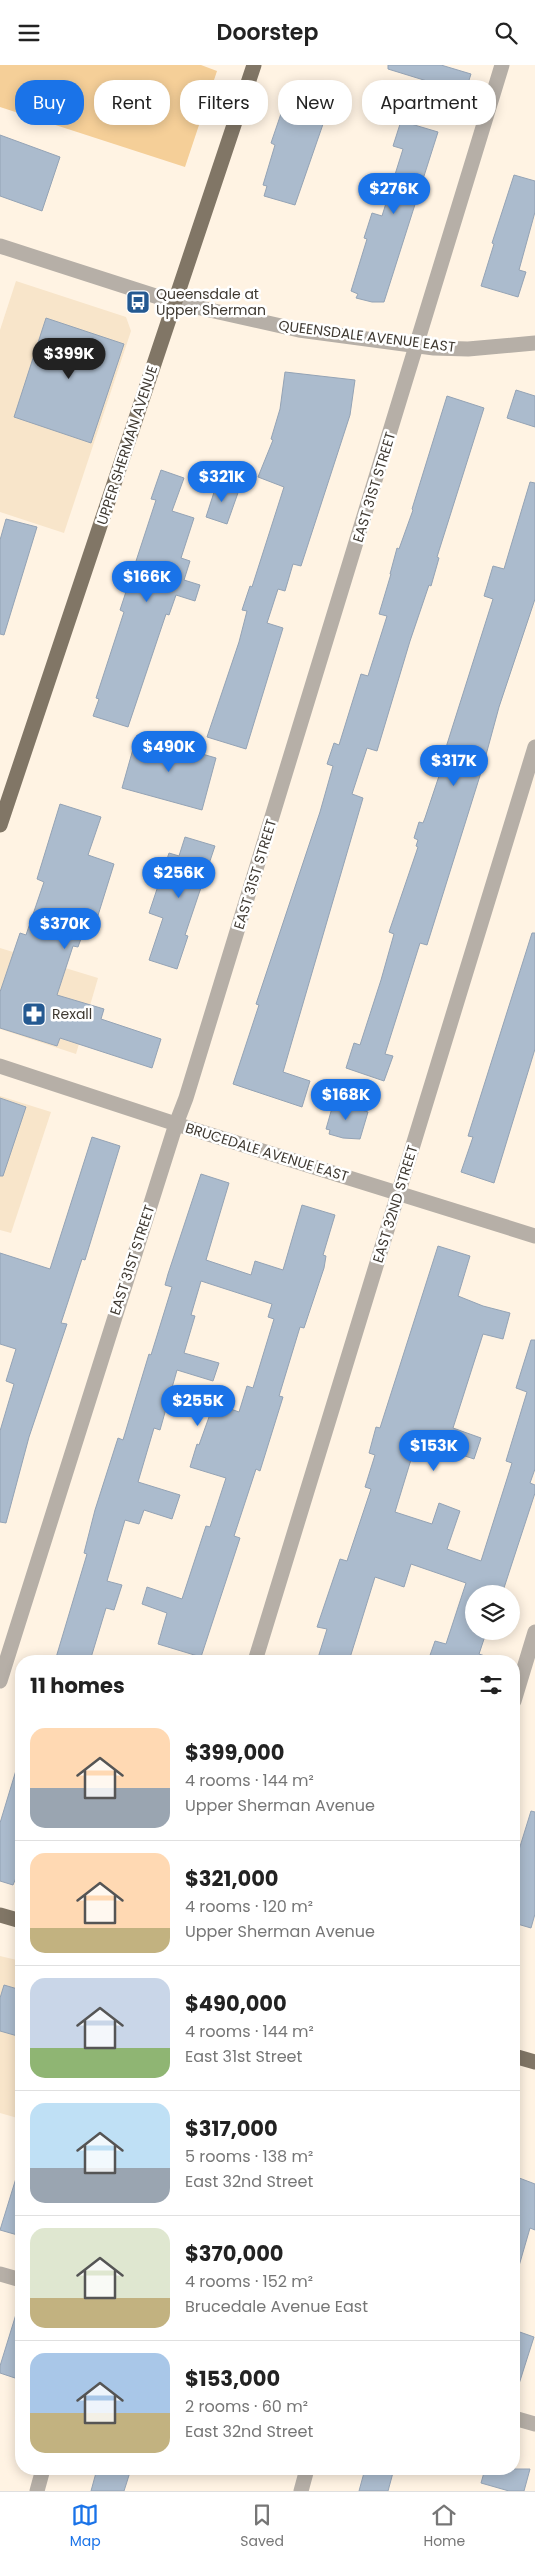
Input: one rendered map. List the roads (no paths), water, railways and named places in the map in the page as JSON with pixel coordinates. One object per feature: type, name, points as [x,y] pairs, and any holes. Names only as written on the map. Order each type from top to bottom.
[{"type":"main road","name":"UPPER SHERMAN AVENUE","points":[[0,825],[254,65]]},
{"type":"main road","points":[[0,1915],[15,1919]]},
{"type":"main road","points":[[520,2058],[535,2062]]},
{"type":"street","name":"EAST 31ST STREET","points":[[0,1681],[176,1124],[189,1089],[502,65]]},
{"type":"street","name":"QUEENSDALE AVENUE EAST","points":[[0,246],[174,302],[299,330],[415,345],[468,349],[535,343]]},
{"type":"street","name":"EAST 32ND STREET","points":[[257,1655],[535,747]]},
{"type":"street","name":"BRUCEDALE AVENUE EAST","points":[[0,1066],[176,1124],[535,1236]]},
{"type":"street","points":[[520,1681],[535,1632]]},
{"type":"street","points":[[0,2274],[15,2278]]},
{"type":"street","points":[[520,2420],[535,2424]]},
{"type":"street","points":[[36,2491],[42,2475]]},
{"type":"street","points":[[300,2491],[305,2475]]},
{"type":"place","name":"Queensdale at Upper Sherman","points":[[138,302]]},
{"type":"place","name":"Rexall","points":[[34,1014]]}]
